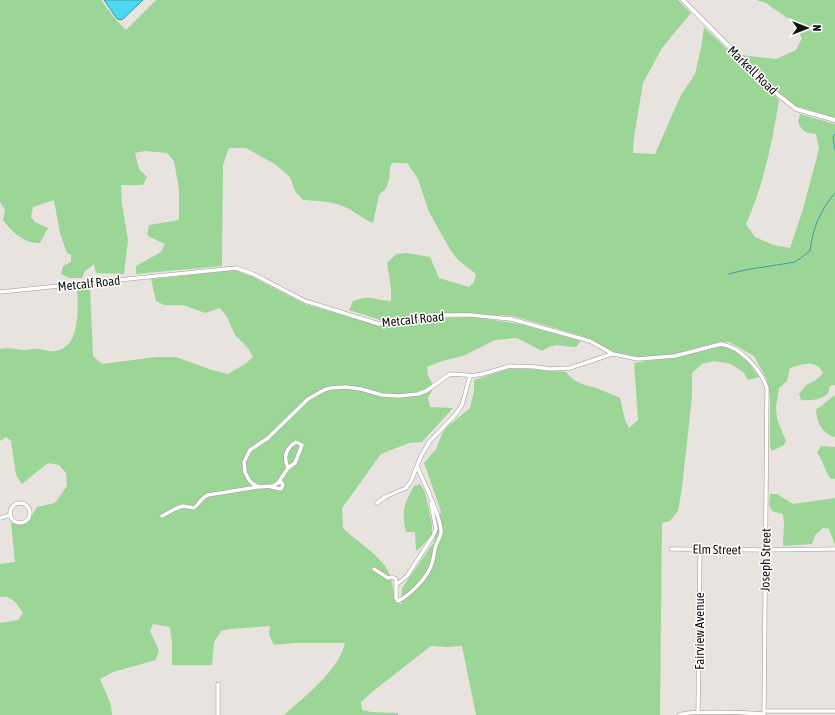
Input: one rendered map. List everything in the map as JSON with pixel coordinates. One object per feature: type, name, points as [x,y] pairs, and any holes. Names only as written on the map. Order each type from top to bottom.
[{"type":"street","name":"Markell Road","points":[[682,0],[772,90],[796,109],[835,120]]},
{"type":"street","name":"Metcalf Road","points":[[0,292],[236,268],[253,274],[305,301],[379,324],[432,315],[471,315],[511,319],[590,340],[612,354],[638,359],[675,356],[721,344],[729,345],[751,362],[763,377],[767,388],[768,405]]},
{"type":"street","points":[[258,486],[249,480],[245,472],[244,462],[250,450],[268,438],[293,412],[316,394],[330,388],[346,387],[361,389],[382,395],[399,396],[418,394],[426,391],[450,374],[466,374],[470,376],[483,374],[510,366],[550,369],[570,368],[612,354]]},
{"type":"street","points":[[377,503],[385,497],[406,488],[411,482],[421,456],[430,441],[455,415],[462,405],[470,376]]},
{"type":"street","name":"Joseph Street","points":[[764,713],[768,405]]},
{"type":"street","points":[[271,486],[278,483],[288,468],[295,463],[302,445],[300,443],[296,442],[290,445],[285,462],[288,468]]},
{"type":"street","points":[[374,569],[388,578],[392,577],[396,579],[396,598],[398,601],[411,592],[431,568],[436,545],[442,532],[439,520],[417,466]]},
{"type":"street","points":[[162,516],[183,506],[194,508],[204,496],[258,486],[271,486],[281,489],[283,485],[280,480]]},
{"type":"street","points":[[396,585],[407,576],[436,529],[430,498]]},
{"type":"street","points":[[18,503],[23,503],[29,508],[26,521],[18,522],[13,520],[10,515],[11,508],[18,503]]},
{"type":"street","points":[[0,518],[10,515]]},
{"type":"street","name":"Elm Street","points":[[671,549],[835,549]]},
{"type":"street","name":"Fairview Avenue","points":[[698,713],[700,549]]},
{"type":"street","points":[[218,684],[218,715]]},
{"type":"street","points":[[680,715],[684,713],[835,711]]},
{"type":"green space","points":[[0,0],[101,0],[116,20],[126,30],[156,0],[678,0],[691,13],[662,48],[643,83],[634,137],[633,153],[655,154],[680,97],[695,74],[704,27],[779,100],[763,179],[746,224],[755,237],[773,245],[790,248],[803,209],[819,149],[816,134],[805,131],[801,128],[798,122],[800,114],[835,124],[835,385],[830,386],[828,394],[822,398],[801,400],[799,394],[806,385],[816,380],[823,373],[813,364],[804,364],[790,368],[787,381],[779,388],[776,407],[777,419],[786,441],[784,445],[772,451],[770,447],[770,397],[767,380],[754,356],[729,342],[720,342],[674,354],[639,358],[613,352],[582,336],[513,316],[450,313],[380,320],[349,310],[353,301],[359,299],[368,298],[391,301],[391,288],[387,263],[396,254],[407,253],[430,257],[439,278],[469,287],[474,282],[476,274],[458,260],[451,251],[429,212],[418,179],[407,163],[392,163],[386,188],[379,195],[373,223],[340,205],[303,200],[295,191],[290,177],[276,165],[246,148],[229,148],[223,165],[222,266],[136,274],[136,266],[161,252],[165,244],[147,235],[149,225],[179,220],[179,189],[174,161],[167,153],[145,151],[135,153],[139,169],[147,177],[143,185],[121,185],[122,204],[128,240],[124,274],[96,273],[94,264],[85,271],[82,278],[69,278],[61,274],[63,266],[71,262],[71,255],[67,253],[60,233],[54,200],[33,207],[31,217],[35,222],[48,228],[40,243],[29,242],[19,236],[10,229],[3,220],[5,210],[0,202]]},
{"type":"green space","points":[[756,0],[835,0],[835,118],[796,106],[773,88],[741,55],[776,59],[796,50],[802,38],[790,20],[766,3]]},
{"type":"green space","points":[[236,270],[251,276],[305,304],[377,325],[433,318],[474,317],[520,324],[581,341],[576,347],[555,345],[542,351],[517,338],[495,340],[463,356],[442,361],[427,367],[428,375],[434,387],[428,398],[430,407],[453,408],[422,442],[409,443],[381,454],[342,508],[343,528],[376,556],[385,566],[391,578],[395,600],[401,604],[402,588],[434,542],[441,511],[424,463],[436,449],[442,434],[447,427],[470,408],[474,391],[474,380],[508,369],[566,372],[577,382],[620,398],[625,420],[629,428],[638,420],[634,363],[677,358],[690,353],[717,347],[732,349],[748,362],[759,377],[748,380],[744,373],[731,364],[714,361],[702,364],[692,373],[692,396],[678,511],[670,521],[662,523],[660,715],[476,715],[462,646],[431,646],[361,702],[362,710],[371,712],[398,713],[398,715],[284,715],[311,691],[328,673],[336,663],[345,643],[294,643],[274,645],[269,635],[270,626],[230,629],[221,631],[214,642],[212,665],[172,665],[170,627],[153,624],[150,631],[159,650],[156,660],[113,672],[100,679],[111,705],[112,715],[0,715],[0,623],[18,620],[23,613],[11,599],[8,597],[0,597],[0,564],[15,562],[11,523],[27,524],[37,507],[55,503],[67,486],[66,473],[59,465],[48,463],[22,484],[16,475],[11,441],[6,437],[0,441],[0,349],[9,348],[55,351],[63,348],[70,343],[74,335],[78,305],[77,288],[90,285],[93,356],[102,364],[156,357],[176,357],[228,374],[245,364],[253,357],[247,347],[235,335],[227,317],[220,308],[205,313],[183,305],[164,305],[156,301],[151,279]]},
{"type":"green space","points":[[835,395],[835,437],[823,430],[817,418],[816,409]]},
{"type":"green space","points":[[821,446],[835,447],[835,479],[831,479],[817,453]]},
{"type":"green space","points":[[420,484],[425,492],[432,524],[432,535],[421,548],[416,551],[415,532],[406,532],[404,508],[414,486]]},
{"type":"green space","points":[[770,494],[777,494],[793,504],[835,498],[835,545],[829,529],[823,528],[815,535],[812,544],[783,546],[783,514],[772,511],[769,504]]},
{"type":"water","points":[[104,0],[143,0],[122,20],[117,19]]},
{"type":"waterway","points":[[835,134],[833,137],[835,150]]},
{"type":"waterway","points":[[729,274],[795,262],[810,251],[815,227],[821,213],[835,193]]}]
